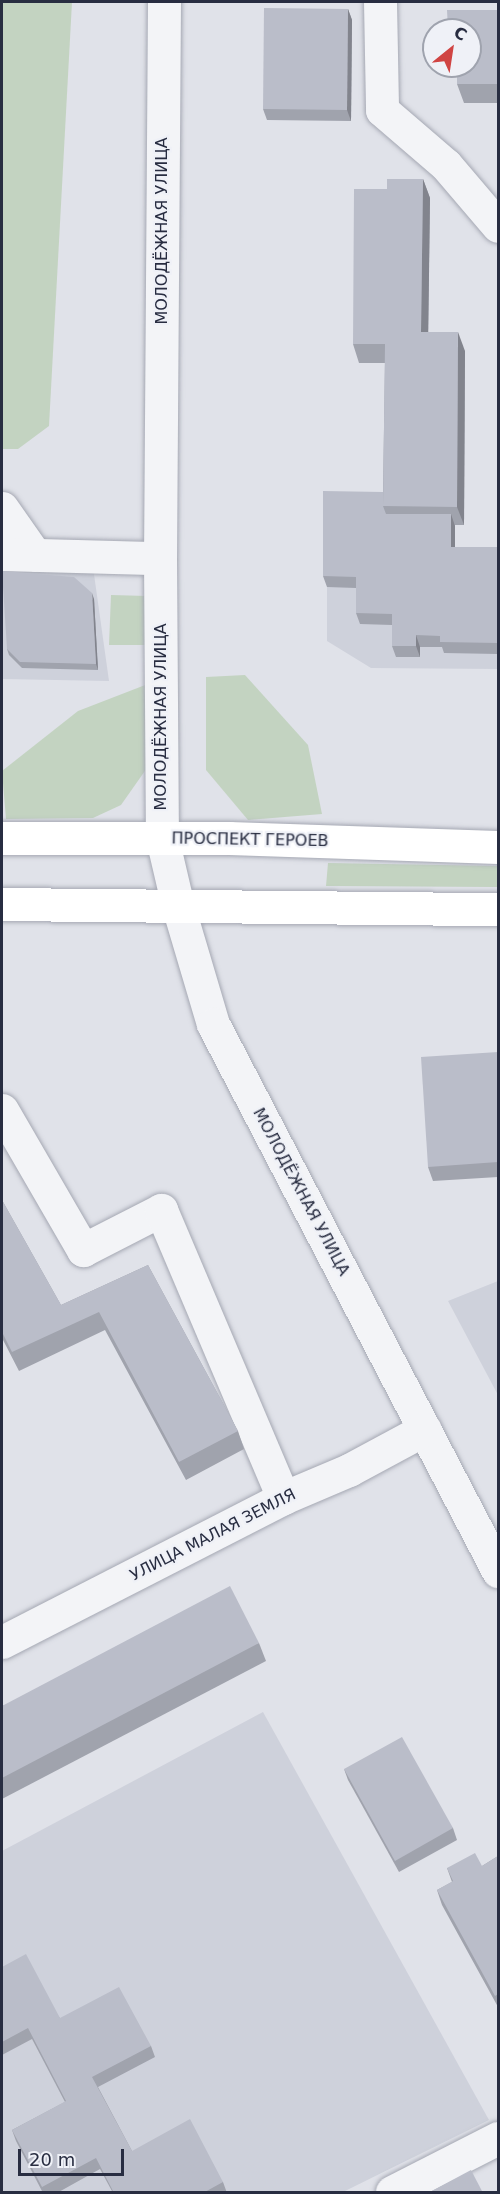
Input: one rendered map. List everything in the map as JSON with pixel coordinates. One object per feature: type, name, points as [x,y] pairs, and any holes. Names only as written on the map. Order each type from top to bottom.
[{"type":"main road","name":"ПРОСПЕКТ ГЕРОЕВ","points":[[2,838],[162,838],[498,847]]},
{"type":"main road","points":[[2,904],[498,909]]},
{"type":"street","name":"МОЛОДЁЖНАЯ УЛИЦА","points":[[164,2],[160,558],[162,838],[178,906],[213,1024],[498,1571]]},
{"type":"street","points":[[380,2],[382,110],[446,165],[498,226]]},
{"type":"street","points":[[2,508],[34,555]]},
{"type":"street","points":[[2,554],[160,558]]},
{"type":"street","points":[[2,1110],[83,1250],[160,1210],[283,1498]]},
{"type":"street","name":"УЛИЦА МАЛАЯ ЗЕМЛЯ","points":[[2,1642],[283,1498],[349,1470],[425,1429]]},
{"type":"street","points":[[392,2193],[494,2150]]},
{"type":"shaded area","points":[[327,502],[390,525],[455,526],[455,558],[498,558],[498,669],[371,668],[327,641]]},
{"type":"shaded area","points":[[2,561],[93,567],[109,681],[2,679]]},
{"type":"shaded area","points":[[498,1281],[498,1395],[448,1301]]},
{"type":"shaded area","points":[[263,1712],[489,2120],[343,2192],[2,2192],[2,1851]]},
{"type":"green space","points":[[2,2],[72,2],[49,426],[18,449],[2,449]]},
{"type":"green space","points":[[111,595],[147,596],[150,645],[109,645]]},
{"type":"green space","points":[[245,675],[308,745],[322,814],[248,820],[206,770],[206,677]]},
{"type":"green space","points":[[153,682],[147,768],[121,805],[93,818],[6,819],[2,771],[78,711]]},
{"type":"green space","points":[[328,863],[498,866],[498,887],[326,886]]},
{"type":"building","points":[[264,8],[348,9],[347,110],[263,109]]},
{"type":"building","points":[[447,10],[498,10],[498,84],[457,84],[457,78],[482,78],[482,18],[447,18]]},
{"type":"building","points":[[387,179],[423,179],[421,332],[458,332],[457,507],[383,506],[385,344],[353,344],[354,189],[387,189]]},
{"type":"building","points":[[323,491],[383,492],[383,506],[386,514],[451,514],[451,547],[498,547],[498,643],[440,642],[440,636],[416,635],[416,646],[392,646],[392,614],[356,613],[356,577],[323,576]]},
{"type":"building","points":[[2,571],[74,577],[92,593],[96,664],[20,662],[7,649]]},
{"type":"building","points":[[498,1052],[498,1162],[428,1167],[421,1057]]},
{"type":"building","points":[[2,1200],[61,1305],[148,1265],[238,1431],[179,1462],[99,1312],[12,1352],[2,1332]]},
{"type":"building","points":[[230,1586],[259,1643],[2,1778],[2,1706]]},
{"type":"building","points":[[402,1737],[453,1828],[395,1861],[344,1769]]},
{"type":"building","points":[[475,1853],[482,1866],[498,1856],[498,1994],[495,1996],[437,1890],[453,1881],[447,1868]]},
{"type":"building","points":[[26,1954],[60,2018],[119,1987],[151,2046],[92,2077],[132,2151],[190,2119],[223,2182],[203,2193],[114,2193],[96,2158],[42,2187],[12,2130],[66,2101],[28,2028],[2,2042],[2,1967]]},
{"type":"building","points":[[471,2170],[483,2193],[428,2193]]}]
